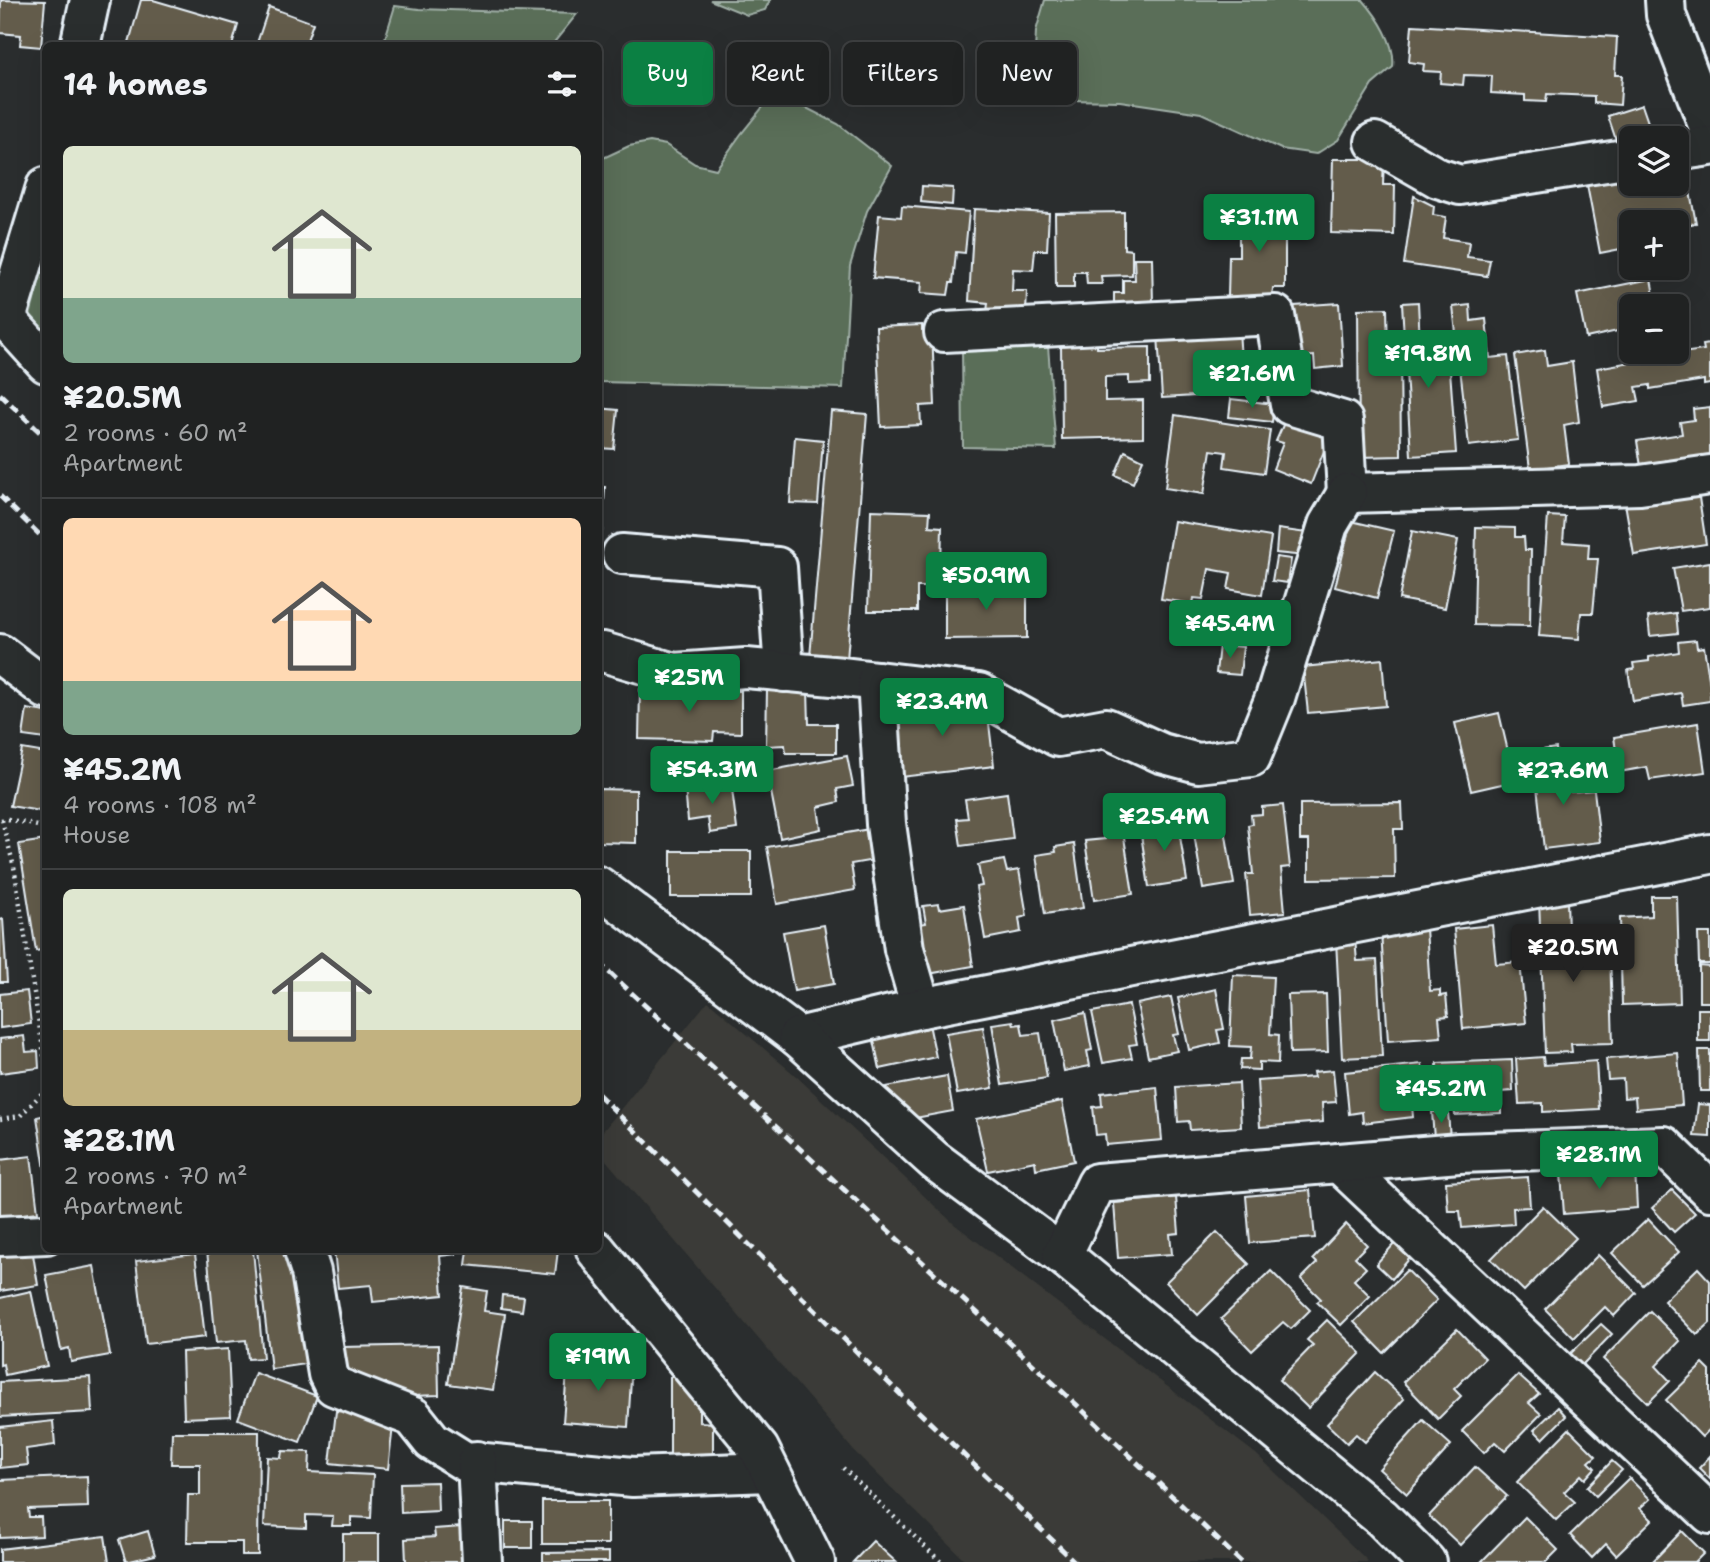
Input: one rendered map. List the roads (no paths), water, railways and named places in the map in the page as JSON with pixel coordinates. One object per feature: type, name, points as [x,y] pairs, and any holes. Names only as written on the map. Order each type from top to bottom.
[{"type":"street","points":[[81,42],[90,0]]},
{"type":"street","points":[[1665,0],[1666,15],[1710,130]]},
{"type":"street","points":[[1375,142],[1438,178],[1460,185],[1619,160]]},
{"type":"street","points":[[1689,149],[1710,146]]},
{"type":"street","points":[[42,200],[6,319],[42,359]]},
{"type":"street","points":[[602,652],[674,673],[746,668],[979,693],[1058,737],[1106,728],[1161,753],[1198,763],[1251,757],[1275,698],[1328,525],[1347,493],[1343,421],[1290,405],[1275,315],[944,332]]},
{"type":"street","points":[[1347,493],[1640,485],[1710,474]]},
{"type":"street","points":[[622,554],[777,567],[784,672]]},
{"type":"street","points":[[0,654],[42,686]]},
{"type":"street","points":[[877,681],[886,824],[904,949],[921,1008]]},
{"type":"street","points":[[798,1037],[921,1008],[1710,855]]},
{"type":"street","points":[[602,889],[798,1037],[934,1160],[1062,1255],[1382,1518],[1426,1562]]},
{"type":"street","points":[[1062,1255],[1097,1183],[1459,1153],[1664,1146],[1710,1191]]},
{"type":"street","points":[[1339,1163],[1710,1514]]},
{"type":"street","points":[[0,1236],[42,1234]]},
{"type":"street","points":[[305,1253],[311,1272],[328,1374],[334,1386],[413,1417],[432,1441],[464,1461],[633,1477],[771,1472]]},
{"type":"street","points":[[598,1253],[759,1449],[815,1562]]},
{"type":"street","points":[[477,1461],[482,1562]]},
{"type":"railway","points":[[0,394],[42,434]]},
{"type":"railway","points":[[0,496],[42,537]]},
{"type":"railway","points":[[602,966],[1078,1406],[1241,1562]]},
{"type":"railway","points":[[602,1098],[867,1362],[1075,1562]]}]
